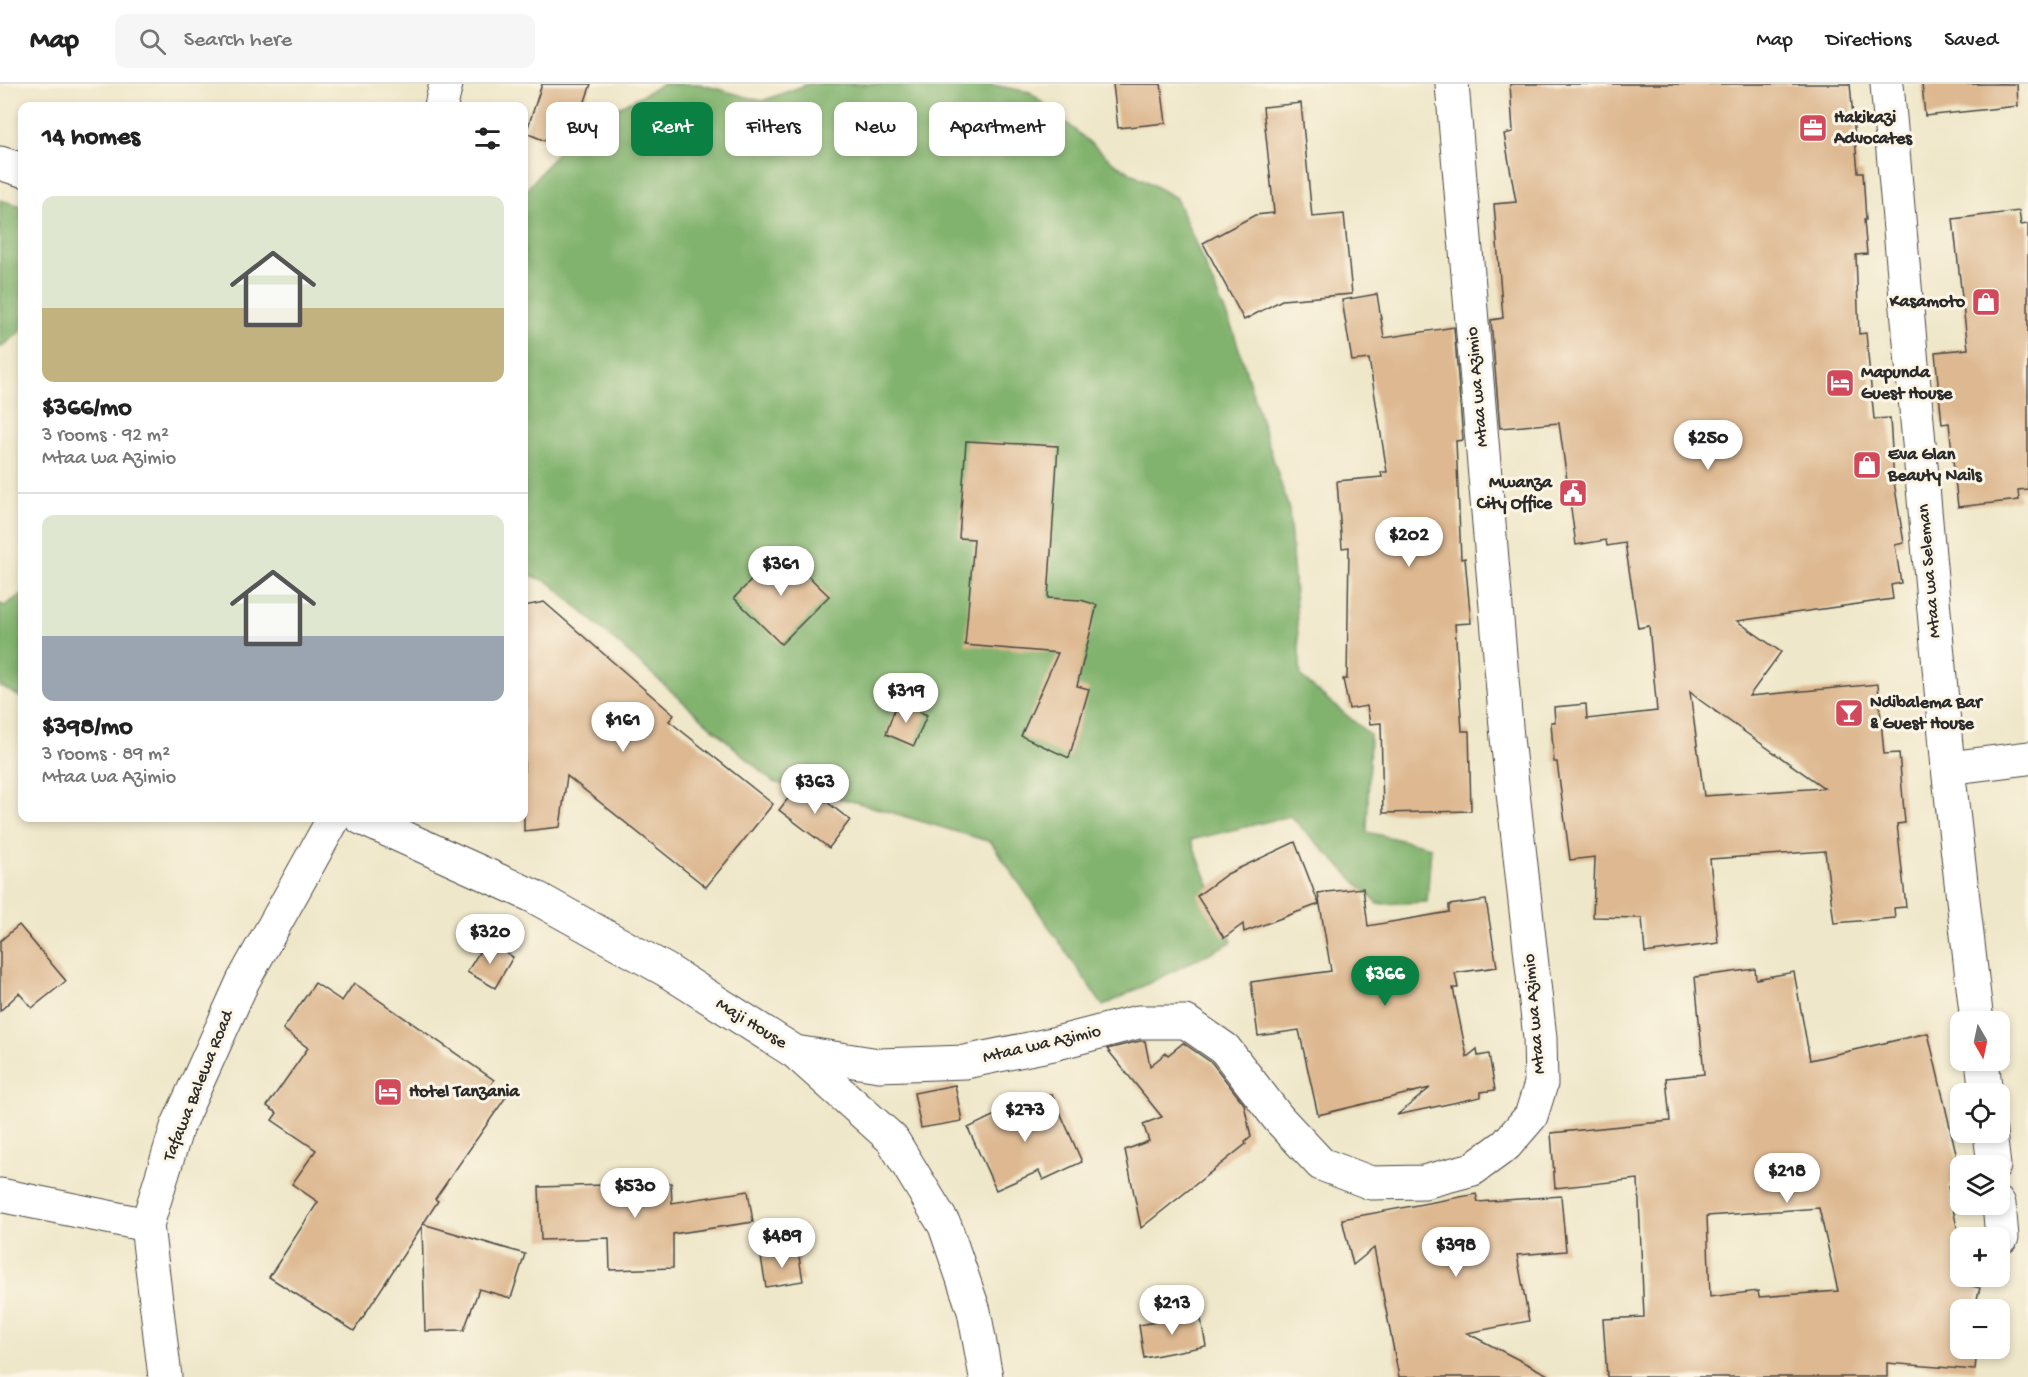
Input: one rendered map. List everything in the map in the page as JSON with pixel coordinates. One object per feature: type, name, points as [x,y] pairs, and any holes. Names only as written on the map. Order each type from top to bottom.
[{"type":"street","points":[[442,102],[446,84]]},
{"type":"street","name":"Mtaa wa Azimio","points":[[795,1052],[879,1065],[964,1062],[1053,1044],[1138,1022],[1186,1022],[1225,1049],[1278,1118],[1321,1164],[1371,1184],[1424,1182],[1473,1169],[1506,1145],[1531,1116],[1541,1084],[1540,1038],[1507,738],[1452,84]]},
{"type":"street","name":"Mtaa wa Seleman","points":[[1887,84],[1948,768],[1976,1011]]},
{"type":"street","points":[[0,163],[18,169]]},
{"type":"street","points":[[1948,768],[2028,758]]},
{"type":"street","name":"Tafawa Balewa Road","points":[[165,1377],[147,1225],[177,1127],[243,981],[332,822]]},
{"type":"street","name":"Maji House","points":[[370,822],[533,896],[666,970],[795,1052],[892,1139],[945,1226],[974,1311],[986,1377]]},
{"type":"street","points":[[0,1196],[147,1225]]},
{"type":"green space","points":[[663,84],[699,84],[762,101],[808,84],[988,84],[1030,92],[1042,102],[929,102],[929,156],[1065,156],[1065,122],[1114,163],[1176,198],[1234,333],[1289,510],[1301,677],[1370,735],[1367,832],[1431,847],[1427,902],[1378,904],[1290,816],[1191,840],[1232,942],[1103,1006],[991,842],[859,803],[773,782],[549,582],[528,574],[528,188],[554,156],[619,156],[619,107]]},
{"type":"green space","points":[[0,200],[18,205],[18,334],[0,348]]},
{"type":"green space","points":[[18,597],[18,696],[0,686],[0,603],[4,606]]},
{"type":"building","points":[[542,84],[591,84],[585,102],[546,102],[546,141],[528,134],[528,127]]},
{"type":"building","points":[[1113,84],[1161,84],[1166,123],[1118,128]]},
{"type":"building","points":[[1510,84],[1850,84],[1858,172],[1863,172],[1866,220],[1864,220],[1867,254],[1856,255],[1859,334],[1866,333],[1874,419],[1890,418],[1894,482],[1904,543],[1895,545],[1901,583],[1891,585],[1893,599],[1737,621],[1781,652],[1749,696],[1878,684],[1884,754],[1899,753],[1905,823],[1897,824],[1906,907],[1894,908],[1895,918],[1834,923],[1825,851],[1710,859],[1718,943],[1645,953],[1642,918],[1593,917],[1595,857],[1570,860],[1557,762],[1554,762],[1551,722],[1555,722],[1554,707],[1586,704],[1587,719],[1657,711],[1649,626],[1638,628],[1625,543],[1607,546],[1606,540],[1576,545],[1559,423],[1500,428],[1491,320],[1503,318],[1494,204],[1516,202],[1504,134],[1513,132]],"holes":[[[1690,692],[1824,788],[1704,796]]]},
{"type":"building","points":[[1922,84],[2017,84],[2018,106],[1925,116]]},
{"type":"building","points":[[1301,103],[1312,217],[1344,214],[1352,294],[1282,300],[1244,320],[1203,243],[1255,215],[1274,213],[1263,107]]},
{"type":"building","points":[[2019,211],[2021,225],[2028,224],[2028,489],[2018,490],[2019,500],[1958,507],[1949,423],[1942,424],[1935,352],[1968,349],[1953,219]]},
{"type":"building","points":[[1377,294],[1384,338],[1454,327],[1463,440],[1456,441],[1461,559],[1465,558],[1471,623],[1455,624],[1462,731],[1469,731],[1471,811],[1383,813],[1381,723],[1370,724],[1367,706],[1349,709],[1343,679],[1347,679],[1349,547],[1342,548],[1337,481],[1382,477],[1381,472],[1387,472],[1369,359],[1352,361],[1342,300]]},
{"type":"building","points":[[966,441],[1058,446],[1048,598],[1081,600],[1097,605],[1077,686],[1089,689],[1069,758],[1021,736],[1058,653],[965,645],[974,539],[959,538]]},
{"type":"building","points":[[781,550],[829,596],[781,644],[734,598]]},
{"type":"building","points":[[544,602],[674,715],[669,721],[773,804],[706,887],[567,776],[560,827],[524,831],[524,822],[528,822],[528,605]]},
{"type":"building","points":[[897,702],[927,715],[914,746],[886,734]]},
{"type":"building","points":[[801,782],[850,820],[829,848],[779,810]]},
{"type":"building","points":[[1295,842],[1319,904],[1244,932],[1243,924],[1224,938],[1197,896],[1227,874]]},
{"type":"building","points":[[1363,888],[1368,926],[1449,912],[1449,905],[1486,900],[1497,967],[1455,973],[1458,988],[1453,988],[1467,1057],[1477,1049],[1478,1056],[1489,1054],[1495,1090],[1481,1092],[1481,1097],[1397,1115],[1430,1088],[1318,1115],[1299,1030],[1258,1036],[1251,982],[1331,971],[1318,893]]},
{"type":"building","points":[[19,925],[66,981],[32,1008],[19,993],[0,1011],[0,941]]},
{"type":"building","points":[[486,941],[513,957],[495,988],[467,972]]},
{"type":"building","points":[[1755,969],[1756,979],[1794,972],[1810,1060],[1928,1033],[1950,1127],[1950,1143],[1954,1143],[1956,1155],[1950,1155],[1950,1186],[1948,1186],[1950,1215],[1954,1215],[1957,1227],[1950,1227],[1950,1287],[1980,1288],[1977,1299],[1950,1299],[1950,1359],[1976,1359],[1975,1370],[1887,1363],[1887,1377],[1607,1377],[1603,1319],[1644,1317],[1638,1179],[1555,1188],[1551,1133],[1670,1121],[1666,1078],[1704,1074],[1695,977]],"holes":[[[1819,1208],[1838,1291],[1759,1297],[1758,1291],[1710,1297],[1707,1216]]]},
{"type":"building","points":[[315,983],[342,1001],[354,983],[494,1080],[490,1086],[506,1097],[435,1199],[438,1201],[423,1224],[525,1254],[511,1298],[479,1289],[464,1330],[425,1331],[422,1226],[354,1331],[269,1277],[318,1202],[292,1184],[316,1150],[272,1120],[277,1113],[267,1106],[308,1048],[283,1029]]},
{"type":"building","points":[[1145,1041],[1150,1066],[1183,1043],[1212,1063],[1244,1104],[1251,1137],[1245,1142],[1246,1144],[1141,1228],[1125,1150],[1149,1141],[1143,1124],[1162,1117],[1107,1049]]},
{"type":"building","points":[[955,1085],[962,1121],[921,1128],[914,1093]]},
{"type":"building","points":[[1052,1094],[1082,1162],[1043,1180],[1039,1171],[996,1190],[968,1128],[1005,1110],[1006,1115]]},
{"type":"building","points":[[671,1183],[672,1203],[748,1191],[753,1222],[673,1234],[673,1268],[610,1270],[609,1238],[541,1240],[539,1187]]},
{"type":"building","points":[[1476,1194],[1478,1202],[1561,1196],[1566,1251],[1517,1255],[1529,1321],[1467,1333],[1552,1377],[1399,1377],[1374,1248],[1353,1265],[1342,1219]]},
{"type":"building","points":[[798,1251],[803,1281],[766,1287],[761,1257]]},
{"type":"building","points":[[1200,1314],[1206,1346],[1144,1358],[1139,1325]]},
{"type":"place","name":"Hakikazi Advocates","points":[[1813,128]]},
{"type":"place","name":"Kasamoto","points":[[1986,302]]},
{"type":"place","name":"Mapunda Guest House","points":[[1840,383]]},
{"type":"place","name":"Eva Glan Beauty Nails","points":[[1867,465]]},
{"type":"place","name":"Mwanza City Office","points":[[1573,493]]},
{"type":"place","name":"Ndibalema Bar & Guest House","points":[[1849,713]]},
{"type":"place","name":"Hotel Tanzania","points":[[388,1092]]}]
